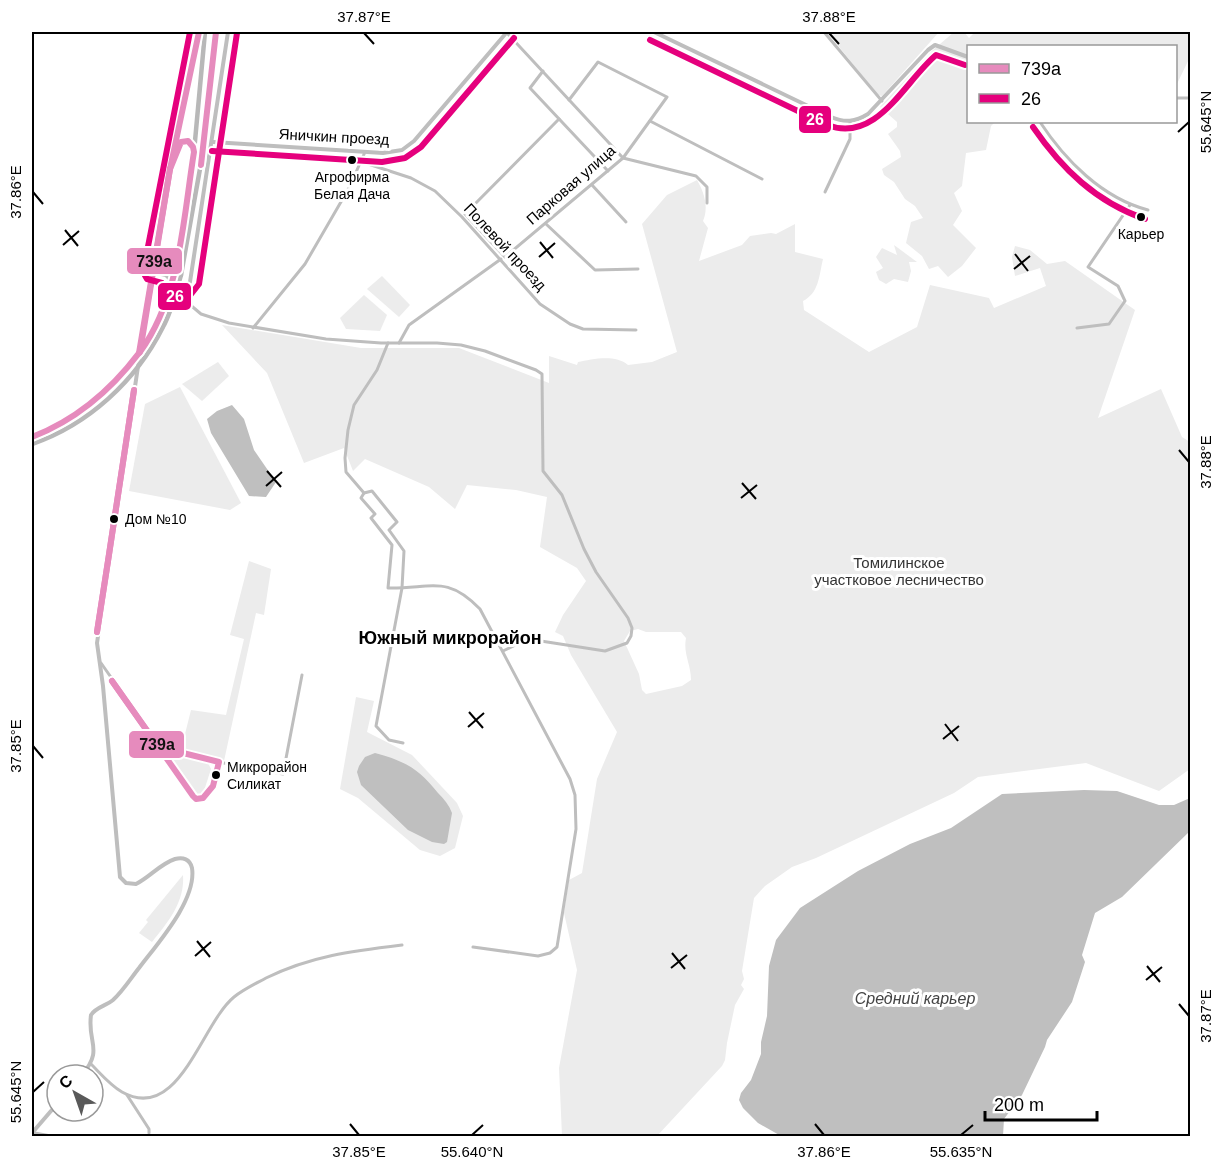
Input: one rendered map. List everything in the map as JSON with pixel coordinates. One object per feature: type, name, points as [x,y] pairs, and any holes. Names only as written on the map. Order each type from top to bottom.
[{"type":"main road","points":[[32,437],[76,415],[105,392],[129,366],[158,322],[174,273],[194,152],[205,32]]},
{"type":"main road","points":[[32,444],[57,435],[105,402],[135,371],[165,325],[181,274],[203,152],[216,32]]},
{"type":"street","points":[[91,1063],[94,1054],[91,1015],[112,1000],[172,926],[182,909],[192,874],[190,862],[181,858],[164,864],[136,884],[126,883],[120,877],[97,632],[152,272],[199,32]]},
{"type":"street","points":[[186,300],[213,142],[228,32]]},
{"type":"street","points":[[507,32],[623,158],[696,176],[707,188],[707,203]]},
{"type":"street","name":"Яничкин проезд","points":[[213,142],[396,152],[409,146],[507,32]]},
{"type":"street","points":[[654,32],[752,77],[831,117],[850,122],[859,120],[868,114],[935,45],[967,56]]},
{"type":"street","points":[[824,32],[882,100]]},
{"type":"street","name":"Парковая улица","points":[[559,119],[465,214],[506,257],[623,158],[668,97],[598,62],[570,100]]},
{"type":"street","points":[[543,71],[530,88],[608,171]]},
{"type":"street","points":[[650,122],[762,179]]},
{"type":"street","points":[[825,192],[850,139],[850,122]]},
{"type":"street","points":[[1041,123],[1085,177],[1130,205],[1148,210]]},
{"type":"street","points":[[175,149],[180,142],[184,141],[191,143],[194,152]]},
{"type":"street","points":[[253,328],[305,264],[362,162],[365,152]]},
{"type":"street","name":"Полевой проезд","points":[[362,162],[411,178],[435,191],[546,308],[578,327],[636,330]]},
{"type":"street","points":[[592,185],[626,222]]},
{"type":"street","points":[[1077,328],[1110,324],[1125,301],[1118,286],[1088,267],[1130,205]]},
{"type":"street","points":[[546,224],[595,270],[638,269]]},
{"type":"street","points":[[399,343],[409,325],[501,260]]},
{"type":"street","points":[[152,272],[166,275],[182,291],[186,300],[201,314],[219,320],[253,328],[326,339],[436,343],[485,351],[543,374],[543,471],[562,495],[588,557],[596,572],[616,598],[632,628],[631,636],[627,643],[605,651],[528,639],[503,651]]},
{"type":"street","points":[[182,291],[188,284]]},
{"type":"street","points":[[364,493],[346,472],[348,430],[354,405],[377,370],[388,343]]},
{"type":"street","points":[[403,743],[389,740],[376,726],[402,588],[404,551],[389,530],[398,522],[372,491],[364,493],[361,498],[375,514],[371,518],[392,545],[388,588],[402,588],[431,585],[455,588],[480,609],[570,779],[575,795],[576,830],[558,944],[554,951],[538,956],[473,947]]},
{"type":"street","points":[[100,662],[196,799],[203,798],[213,786],[219,762]]},
{"type":"street","points":[[159,747],[219,762],[283,774],[302,675]]},
{"type":"street","points":[[105,1077],[126,1094],[147,1098],[158,1095],[175,1084],[233,997],[284,969],[314,958],[402,945]]},
{"type":"street","points":[[126,1094],[149,1129],[149,1133]]},
{"type":"street","points":[[45,1118],[32,1133],[48,1137]]},
{"type":"green space","points":[[827,32],[939,32],[882,96],[878,95]]},
{"type":"green space","points":[[954,32],[964,32],[969,38],[975,32],[1190,32],[1190,57],[1177,84],[1177,45],[967,45],[967,123],[994,123],[991,126],[986,150],[966,153],[962,186],[954,193],[962,211],[953,225],[976,248],[962,266],[948,277],[938,266],[929,269],[922,256],[906,243],[911,222],[923,218],[915,206],[905,199],[894,182],[884,175],[882,169],[901,157],[900,151],[888,134],[897,127],[897,122],[880,107],[933,50]]},
{"type":"green space","name":"Томилинское участковое лесничество","points":[[697,180],[700,185],[706,205],[703,221],[708,228],[699,261],[742,245],[750,236],[776,234],[795,224],[795,252],[823,259],[815,289],[803,301],[804,310],[869,352],[917,327],[930,285],[989,298],[994,308],[1046,286],[1040,268],[1015,276],[1012,257],[1015,246],[1030,250],[1047,264],[1065,261],[1135,310],[1098,418],[1161,389],[1182,437],[1190,442],[1190,769],[1159,791],[1086,763],[978,777],[954,793],[792,867],[765,886],[754,898],[742,971],[744,979],[741,985],[744,989],[735,1005],[722,1066],[657,1136],[562,1136],[559,1068],[577,970],[564,913],[569,880],[582,873],[597,779],[617,732],[571,655],[563,636],[555,632],[563,615],[586,581],[577,568],[540,547],[547,497],[516,490],[467,485],[455,509],[429,487],[365,459],[353,471],[344,448],[304,463],[267,373],[222,325],[361,348],[459,348],[549,383],[549,356],[577,365],[578,362],[604,358],[617,359],[628,365],[652,362],[677,352],[642,224],[667,195]],"holes":[[[638,629],[646,632],[681,632],[686,638],[691,680],[682,686],[646,694],[642,690],[639,674],[624,641],[630,631]]]},
{"type":"green space","points":[[894,245],[917,262],[909,262],[911,271],[908,282],[894,279],[886,284],[879,280],[876,272],[883,268],[876,257],[882,248],[897,255]]},
{"type":"green space","points":[[382,276],[410,305],[399,317],[367,289]]},
{"type":"green space","points":[[364,295],[387,315],[380,331],[346,329],[340,318]]},
{"type":"green space","points":[[218,362],[229,376],[202,401],[182,384]]},
{"type":"green space","points":[[180,387],[241,503],[230,510],[129,491],[145,404]]},
{"type":"green space","points":[[249,561],[271,569],[264,615],[256,613],[224,761],[181,750],[191,710],[226,715],[244,639],[230,635]]},
{"type":"green space","points":[[356,697],[374,701],[367,732],[412,755],[457,803],[463,816],[455,848],[440,856],[420,850],[358,798],[340,789]]},
{"type":"green space","points":[[172,753],[208,763],[211,769],[203,794],[200,796],[196,794],[170,759]]},
{"type":"green space","points":[[183,875],[178,903],[152,942],[139,933],[148,922],[146,920]]},
{"type":"water","points":[[232,405],[244,419],[254,450],[276,482],[266,497],[249,496],[211,433],[207,419],[217,411]]},
{"type":"water","points":[[375,753],[411,767],[444,800],[452,813],[447,842],[444,844],[432,842],[408,830],[361,785],[357,772],[359,766],[365,757]]},
{"type":"water","name":"Средний карьер","points":[[1084,790],[1117,791],[1159,805],[1174,805],[1190,798],[1190,831],[1122,897],[1095,913],[1082,955],[1085,962],[1072,1002],[1047,1040],[1022,1095],[1004,1119],[1003,1136],[781,1136],[758,1123],[743,1108],[739,1100],[741,1093],[751,1080],[761,1054],[761,1042],[767,1016],[769,966],[776,940],[800,908],[858,871],[910,844],[951,828],[1002,794]]},
{"type":"transit line","name":"26","points":[[190,32],[143,272],[147,279],[162,283],[176,298],[182,300],[188,298],[199,284],[237,33]]},
{"type":"transit line","name":"739а","points":[[170,169],[199,32]]},
{"type":"transit line","name":"739а","points":[[201,165],[216,32]]},
{"type":"transit line","name":"26","points":[[212,151],[382,162],[405,158],[421,147],[514,38]]},
{"type":"transit line","name":"26","points":[[650,40],[827,125],[845,129],[861,126],[875,118],[901,94],[936,55],[965,65]]},
{"type":"transit line","name":"26","points":[[1033,127],[1056,157],[1081,182],[1111,203],[1145,219]]},
{"type":"transit line","name":"739а","points":[[140,352],[154,330],[164,306],[178,256],[194,152],[188,141],[181,142],[170,169]]},
{"type":"transit line","name":"739а","points":[[139,353],[170,169]]},
{"type":"transit line","name":"739а","points":[[140,352],[170,169]]},
{"type":"transit line","name":"739а","points":[[32,437],[78,413],[117,379],[139,353]]},
{"type":"transit line","name":"739а","points":[[108,561],[134,390]]},
{"type":"transit line","name":"739а","points":[[108,561],[134,390]]},
{"type":"transit line","name":"739а","points":[[97,632],[108,561]]},
{"type":"transit line","name":"739а","points":[[97,632],[108,561]]},
{"type":"transit line","name":"739а","points":[[112,681],[148,732]]},
{"type":"transit line","name":"739а","points":[[112,681],[148,732]]},
{"type":"transit line","name":"739а","points":[[148,732],[159,747],[219,762],[213,786],[203,798],[196,799],[193,796],[148,732]]},
{"type":"place","name":"Агрофирма Белая Дача","points":[[352,160]]},
{"type":"place","name":"Карьер","points":[[1141,217]]},
{"type":"place","name":"Дом №10","points":[[114,519]]},
{"type":"place","name":"Микрорайон Силикат","points":[[216,775]]},
{"type":"district","name":"Южный микрорайон","points":[[450,638]]}]
